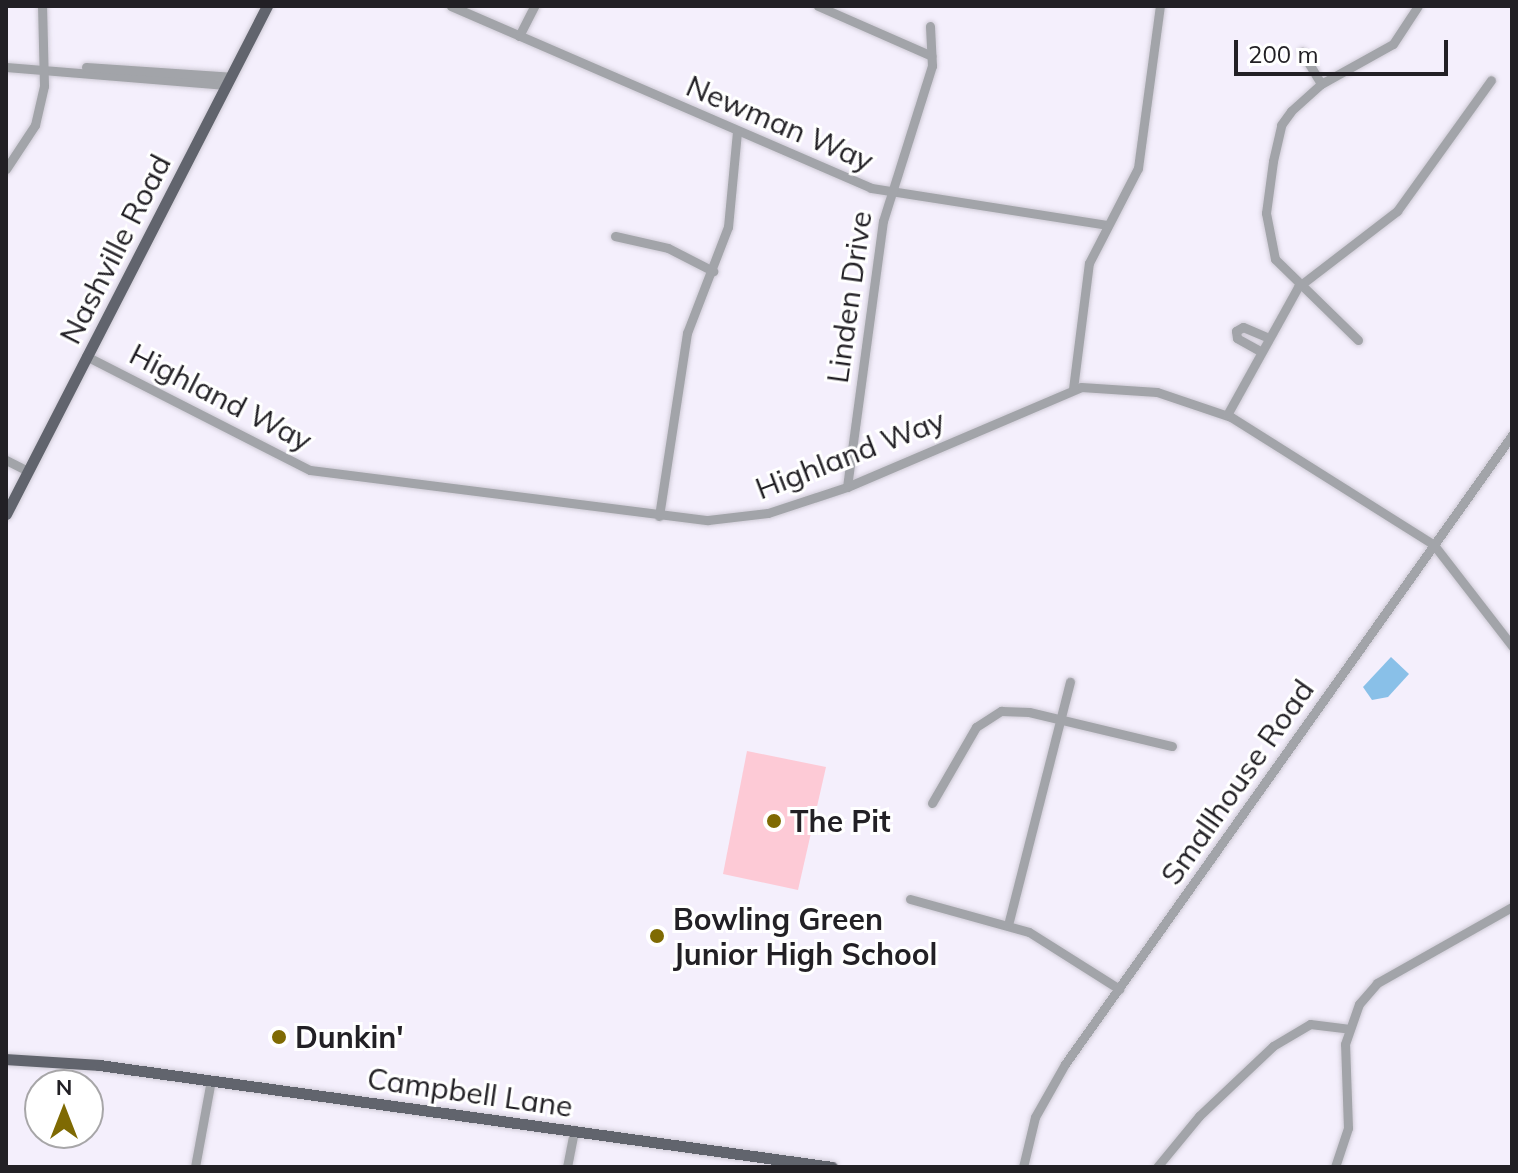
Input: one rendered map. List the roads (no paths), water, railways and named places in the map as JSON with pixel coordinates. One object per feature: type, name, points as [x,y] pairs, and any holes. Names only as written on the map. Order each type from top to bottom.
[{"type":"main road","name":"Nashville Road","points":[[6,514],[267,6]]},
{"type":"main road","name":"Campbell Lane","points":[[6,1059],[211,1080],[832,1167]]},
{"type":"street","points":[[6,169],[35,125],[47,70],[42,6]]},
{"type":"street","name":"Newman Way","points":[[451,6],[737,131],[889,193],[1107,225]]},
{"type":"street","points":[[519,36],[534,6]]},
{"type":"street","points":[[818,6],[928,50],[933,59]]},
{"type":"street","points":[[1073,389],[1089,263],[1136,176],[1160,6]]},
{"type":"street","points":[[1358,340],[1298,287],[1270,246],[1266,204],[1281,125],[1321,84],[1380,55],[1402,35],[1418,6]]},
{"type":"street","name":"Linden Drive","points":[[847,487],[889,193],[933,59],[930,26]]},
{"type":"street","points":[[1302,52],[1321,84]]},
{"type":"street","points":[[6,67],[229,81]]},
{"type":"street","points":[[1227,415],[1267,337],[1298,287],[1397,211],[1491,80]]},
{"type":"street","points":[[659,516],[682,356],[730,216],[737,131]]},
{"type":"street","points":[[615,236],[668,248],[713,271]]},
{"type":"street","points":[[1260,351],[1237,338],[1236,331],[1243,327],[1267,337]]},
{"type":"street","name":"Highland Way","points":[[86,356],[310,470],[659,516],[744,518],[847,487],[1073,389],[1102,385],[1157,392],[1227,415],[1434,545],[1512,646]]},
{"type":"street","name":"Smallhouse Road","points":[[1023,1167],[1047,1091],[1512,435]]},
{"type":"street","points":[[6,460],[28,471]]},
{"type":"street","points":[[1008,925],[1070,682]]},
{"type":"street","points":[[932,803],[976,727],[999,711],[1172,746]]},
{"type":"street","points":[[910,899],[1008,925],[1044,939],[1119,989]]},
{"type":"street","points":[[1335,1167],[1348,1128],[1348,1029],[1377,983],[1512,907]]},
{"type":"street","points":[[1157,1167],[1199,1116],[1273,1046],[1310,1024],[1348,1029]]},
{"type":"street","points":[[195,1167],[211,1080]]},
{"type":"street","points":[[567,1167],[574,1130]]},
{"type":"water","points":[[1391,657],[1409,674],[1388,697],[1372,700],[1363,687]]},
{"type":"place","name":"The Pit","points":[[774,821]]},
{"type":"place","name":"Bowling Green Junior High School","points":[[657,936]]},
{"type":"place","name":"Dunkin'","points":[[279,1037]]}]
